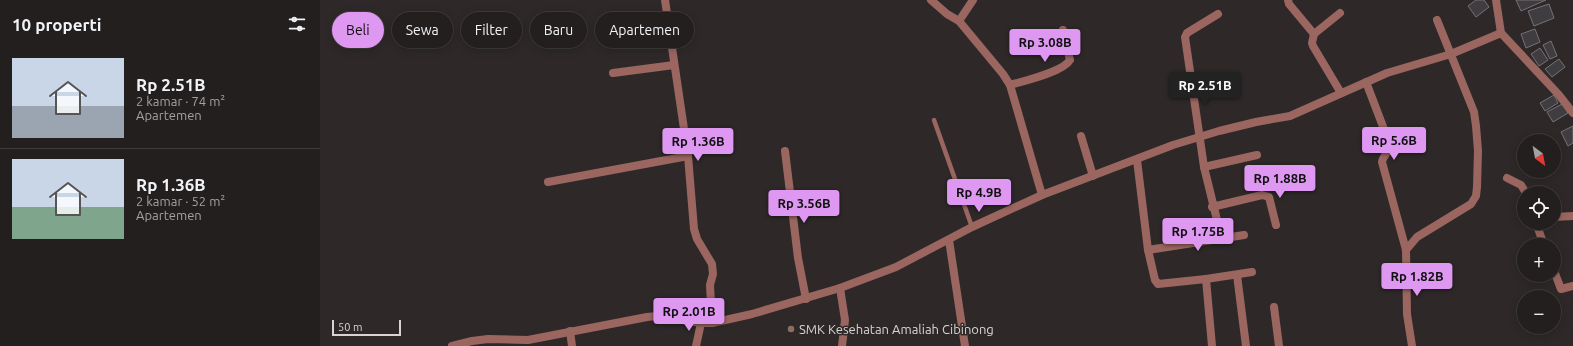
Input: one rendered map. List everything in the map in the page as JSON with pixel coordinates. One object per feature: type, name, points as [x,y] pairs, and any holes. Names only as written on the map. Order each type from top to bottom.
[{"type":"street","points":[[665,0],[688,156],[694,229],[697,239],[712,264],[713,274],[710,285],[712,323]]},
{"type":"street","points":[[932,0],[947,14],[959,21],[1003,74],[1010,85],[1042,195]]},
{"type":"street","points":[[959,21],[973,0]]},
{"type":"street","points":[[1288,0],[1288,4],[1314,34]]},
{"type":"street","points":[[1496,0],[1501,33],[1559,95],[1573,113]]},
{"type":"street","points":[[1340,13],[1314,34],[1312,43],[1341,93]]},
{"type":"street","points":[[1218,14],[1185,35],[1201,137],[1204,167],[1218,228]]},
{"type":"street","points":[[1406,250],[1417,237],[1471,204],[1476,196],[1478,151],[1474,112],[1437,20]]},
{"type":"street","points":[[1010,85],[1068,64],[1070,60],[1063,30]]},
{"type":"street","points":[[452,346],[488,339],[528,340],[657,316],[701,323],[712,323],[806,299],[896,267],[972,227],[1042,195],[1173,145],[1237,126],[1290,116],[1366,82],[1404,67],[1451,54],[1501,33]]},
{"type":"street","points":[[613,73],[674,65]]},
{"type":"street","points":[[1366,82],[1390,145],[1389,151],[1383,158],[1382,162],[1406,250],[1407,314],[1412,346]]},
{"type":"street","points":[[1081,136],[1093,176]]},
{"type":"street","points":[[785,151],[798,258],[806,299]]},
{"type":"street","points":[[1204,167],[1257,155]]},
{"type":"street","points":[[548,182],[688,156]]},
{"type":"street","points":[[1137,160],[1148,250],[1155,280],[1158,284],[1252,272]]},
{"type":"street","points":[[1507,178],[1522,186]]},
{"type":"street","points":[[1212,207],[1266,195],[1269,197],[1276,225]]},
{"type":"street","points":[[1561,217],[1573,216]]},
{"type":"street","points":[[1148,250],[1244,235]]},
{"type":"street","points":[[949,240],[965,346]]},
{"type":"street","points":[[1237,275],[1246,346]]},
{"type":"street","points":[[1206,279],[1212,346]]},
{"type":"street","points":[[1558,282],[1561,289],[1573,286]]},
{"type":"street","points":[[840,288],[845,320],[842,346]]},
{"type":"street","points":[[1274,307],[1279,346]]},
{"type":"street","points":[[696,346],[701,323]]},
{"type":"street","points":[[570,332],[572,346]]},
{"type":"lane","points":[[934,120],[972,227]]},
{"type":"building","points":[[1476,0],[1484,0],[1489,7],[1476,17],[1468,6]]},
{"type":"building","points":[[1516,0],[1546,0],[1521,11]]},
{"type":"building","points":[[1549,4],[1554,18],[1534,26],[1528,11]]},
{"type":"building","points":[[1535,29],[1540,42],[1526,48],[1521,34]]},
{"type":"building","points":[[1551,41],[1557,56],[1550,59],[1543,45]]},
{"type":"building","points":[[1540,48],[1548,60],[1539,66],[1531,54]]},
{"type":"building","points":[[1559,59],[1565,67],[1552,77],[1545,69]]},
{"type":"building","points":[[1554,95],[1558,103],[1545,111],[1540,103]]},
{"type":"building","points":[[1562,104],[1568,113],[1553,122],[1547,112]]},
{"type":"building","points":[[1573,126],[1573,143],[1568,146],[1561,132]]},
{"type":"place","name":"SMK Kesehatan Amaliah Cibinong","points":[[791,329]]}]
